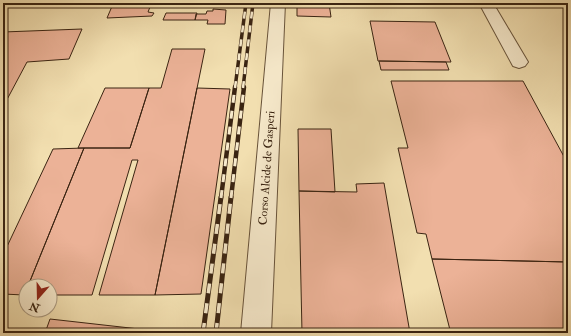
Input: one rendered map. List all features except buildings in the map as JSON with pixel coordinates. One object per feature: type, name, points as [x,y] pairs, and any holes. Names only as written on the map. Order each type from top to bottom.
[{"type":"street","points":[[3,3],[60,3]]},
{"type":"street","points":[[273,3],[278,3]]},
{"type":"street","name":"Corso Alcide de Gasperi","points":[[256,333],[278,3]]},
{"type":"street","points":[[486,3],[519,62]]},
{"type":"railway","points":[[235,88],[246,3]]},
{"type":"railway","points":[[243,88],[253,3]]},
{"type":"railway","points":[[221,198],[235,87]]},
{"type":"railway","points":[[231,198],[244,87]]},
{"type":"railway","points":[[203,333],[221,197]]},
{"type":"railway","points":[[216,333],[231,197]]}]
